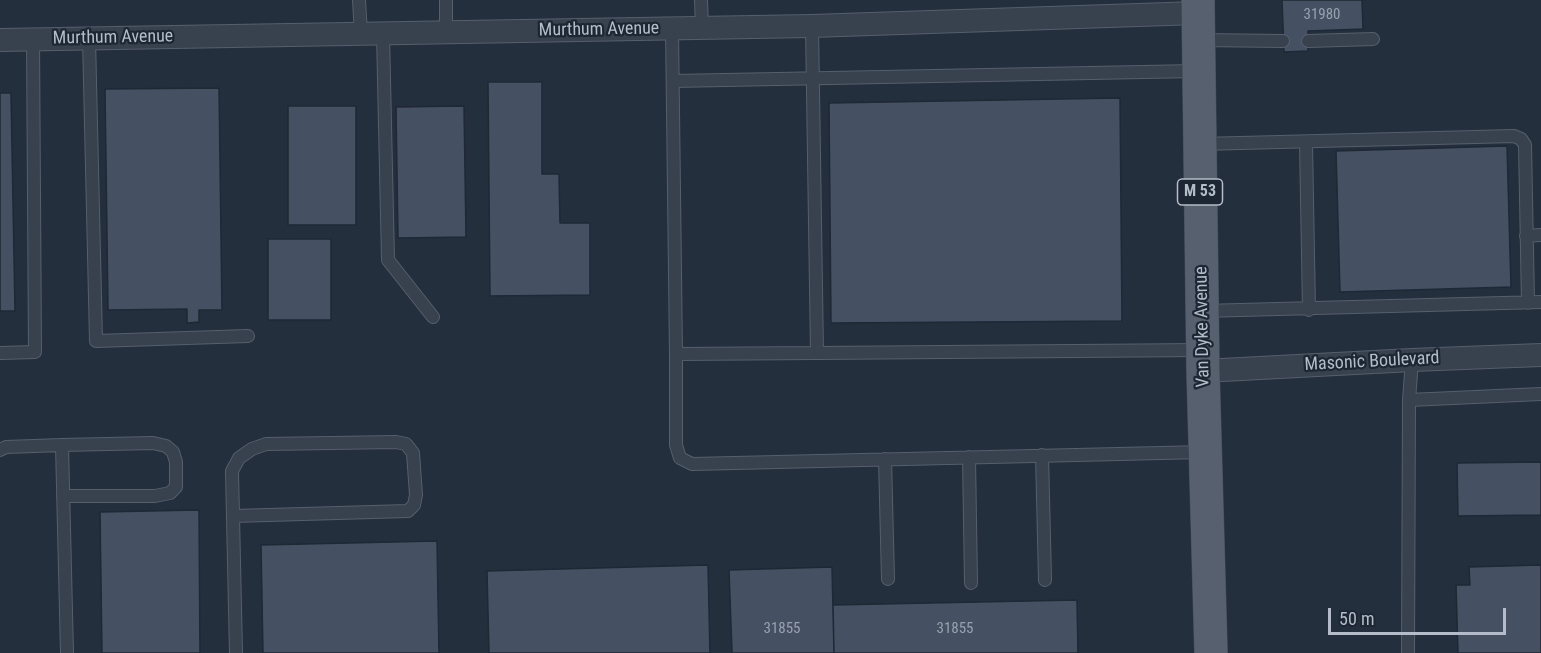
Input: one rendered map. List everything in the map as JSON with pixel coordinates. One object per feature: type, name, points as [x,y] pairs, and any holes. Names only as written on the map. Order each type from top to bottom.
[{"type":"main road","name":"Van Dyke Avenue","points":[[1198,31],[1203,360],[1211,653]]},
{"type":"street","name":"Murthum Avenue","points":[[0,40],[812,26],[1198,31]]},
{"type":"street","name":"Masonic Boulevard","points":[[1203,360],[1413,360],[1541,355]]},
{"type":"lane","points":[[359,0],[372,34],[388,260],[433,317]]},
{"type":"lane","points":[[446,0],[446,32]]},
{"type":"lane","points":[[701,0],[702,28]]},
{"type":"lane","points":[[812,26],[817,353]]},
{"type":"lane","points":[[672,29],[676,445],[680,458],[692,464],[1205,452]]},
{"type":"lane","points":[[673,81],[813,78],[1198,31],[1283,41]]},
{"type":"lane","points":[[89,38],[96,341],[248,336]]},
{"type":"lane","points":[[0,352],[35,352],[33,39]]},
{"type":"lane","points":[[1308,41],[1373,39]]},
{"type":"lane","points":[[1200,144],[1514,136],[1521,139],[1525,145],[1528,303]]},
{"type":"lane","points":[[1306,143],[1309,310]]},
{"type":"lane","points":[[1526,236],[1541,235]]},
{"type":"lane","points":[[1203,311],[1309,310],[1541,302]]},
{"type":"lane","points":[[676,354],[817,353],[1203,360]]},
{"type":"lane","points":[[1408,653],[1409,400],[1413,360]]},
{"type":"lane","points":[[1409,400],[1541,394]]},
{"type":"lane","points":[[233,516],[408,511],[414,505],[416,495],[413,453],[406,444],[396,442],[259,446],[234,464],[232,471],[236,653]]},
{"type":"lane","points":[[0,450],[6,447],[153,443],[166,446],[173,452],[176,462],[176,487],[170,493],[155,496],[63,496]]},
{"type":"lane","points":[[62,445],[67,653]]},
{"type":"lane","points":[[1042,456],[1045,580]]},
{"type":"lane","points":[[969,458],[971,583]]},
{"type":"lane","points":[[885,459],[888,579]]},
{"type":"building","points":[[1282,0],[1362,0],[1363,29],[1308,31],[1308,51],[1284,52]]},
{"type":"building","points":[[488,82],[542,82],[542,174],[559,174],[560,223],[590,223],[590,295],[490,296]]},
{"type":"building","points":[[219,88],[222,310],[199,310],[199,322],[187,323],[187,309],[108,310],[105,89]]},
{"type":"building","points":[[0,93],[11,93],[15,311],[0,311]]},
{"type":"building","points":[[1120,98],[1122,321],[831,323],[829,103]]},
{"type":"building","points":[[288,106],[356,106],[356,225],[288,225]]},
{"type":"building","points":[[464,106],[466,237],[398,238],[396,107]]},
{"type":"building","points":[[1507,146],[1511,287],[1340,292],[1336,151]]},
{"type":"building","points":[[268,239],[331,239],[331,320],[268,320]]},
{"type":"building","points":[[1541,462],[1541,515],[1458,516],[1457,463]]},
{"type":"building","points":[[199,510],[200,653],[102,653],[100,512]]},
{"type":"building","points":[[437,541],[439,653],[263,653],[261,545]]},
{"type":"building","points":[[708,565],[710,653],[489,653],[487,571]]},
{"type":"building","points":[[1541,565],[1541,653],[1458,653],[1456,585],[1470,585],[1469,567]]},
{"type":"building","points":[[832,567],[834,653],[732,653],[729,570]]},
{"type":"building","points":[[1077,600],[1078,653],[834,653],[833,605]]}]
